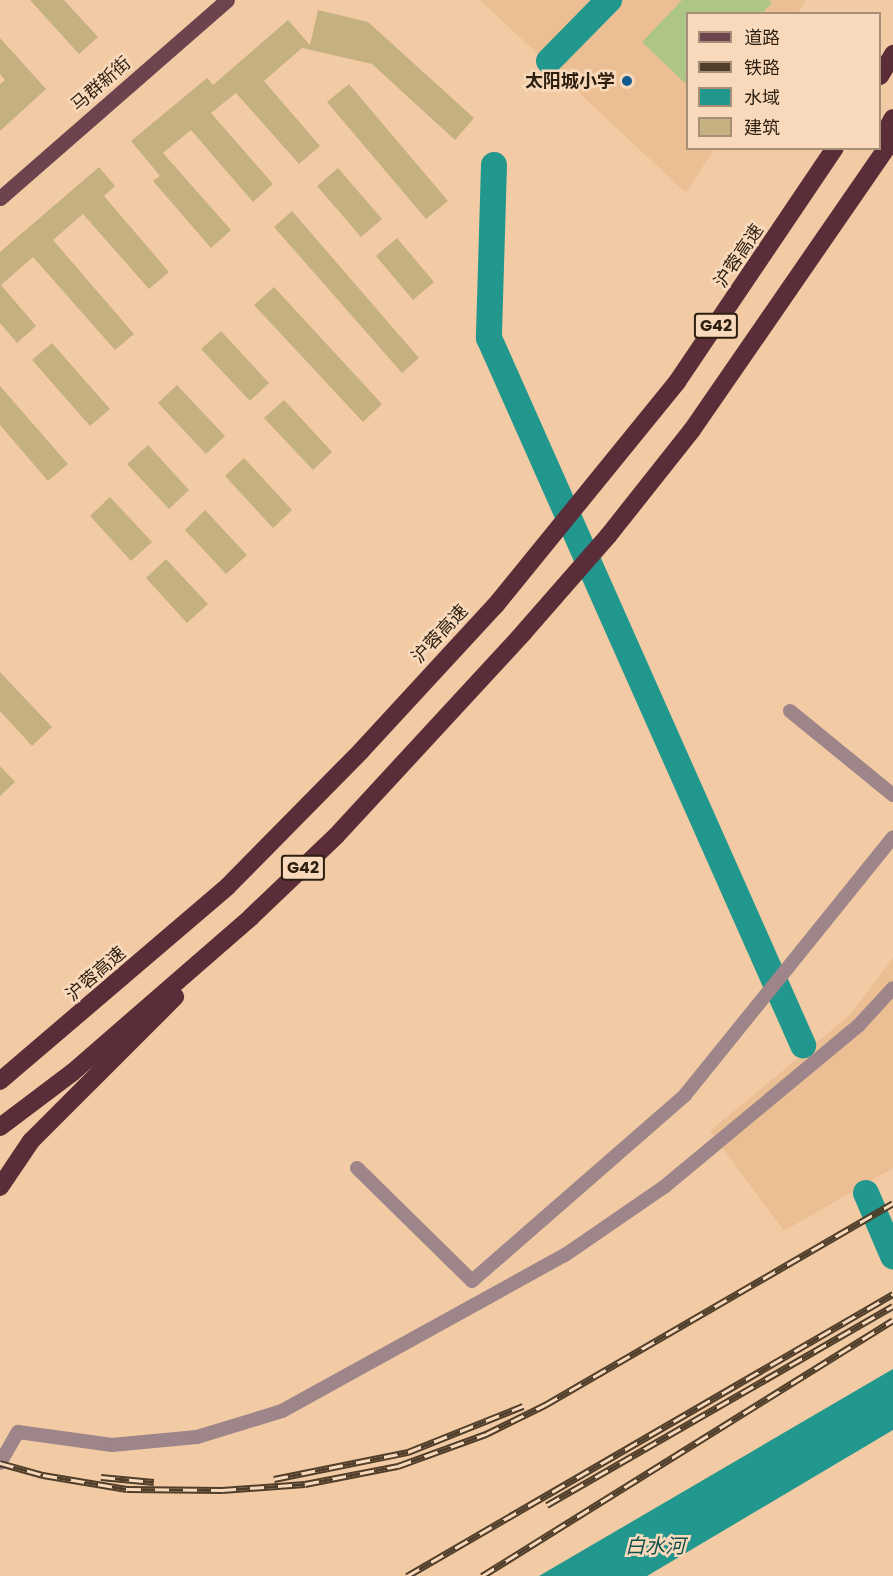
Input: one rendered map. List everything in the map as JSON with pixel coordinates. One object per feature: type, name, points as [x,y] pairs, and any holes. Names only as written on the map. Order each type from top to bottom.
[{"type":"highway","points":[[881,73],[893,54]]},
{"type":"highway","points":[[881,138],[893,117]]},
{"type":"highway","name":"G42","points":[[0,1127],[73,1072],[251,917],[336,836],[574,575],[692,430],[893,139]]},
{"type":"highway","name":"沪蓉高速","points":[[0,1081],[228,886],[369,742],[559,531],[677,382],[834,150]]},
{"type":"highway","points":[[840,213],[875,150]]},
{"type":"highway","points":[[0,1186],[31,1142],[87,1089],[251,917]]},
{"type":"main road","name":"马群新街","points":[[0,198],[227,0]]},
{"type":"street","points":[[790,711],[893,795]]},
{"type":"street","points":[[357,1168],[472,1281],[685,1095],[763,1002],[893,837]]},
{"type":"street","points":[[0,1463],[18,1432],[112,1445],[197,1437],[282,1411],[565,1255],[664,1187],[859,1024],[893,988]]},
{"type":"shaded area","name":"太阳城小学","points":[[480,0],[806,0],[799,12],[686,12],[686,150],[713,150],[686,193]]},
{"type":"shaded area","points":[[893,958],[893,1168],[784,1231],[710,1131],[850,1015]]},
{"type":"green space","points":[[682,0],[769,0],[772,3],[763,12],[686,12],[686,84],[642,42]]},
{"type":"water","name":"白水河","points":[[893,1369],[893,1430],[647,1576],[539,1576]]},
{"type":"building","points":[[30,0],[64,0],[98,37],[79,54]]},
{"type":"building","points":[[318,10],[368,22],[474,118],[455,140],[372,64],[302,48],[264,81],[320,146],[299,164],[236,93],[211,113],[273,184],[253,202],[191,130],[163,153],[231,230],[211,248],[153,181],[160,176],[131,141],[207,78],[213,85],[288,20],[310,45]]},
{"type":"building","points":[[0,38],[46,89],[0,131],[0,84],[5,80],[0,74]]},
{"type":"building","points":[[349,84],[448,201],[426,219],[327,102]]},
{"type":"building","points":[[99,167],[115,186],[104,196],[169,272],[149,289],[83,214],[53,240],[134,334],[115,350],[33,257],[1,285],[36,326],[17,343],[0,323],[0,252]]},
{"type":"building","points":[[338,168],[382,219],[361,237],[317,186]]},
{"type":"building","points":[[292,211],[419,358],[402,373],[274,227]]},
{"type":"building","points":[[397,238],[434,282],[413,300],[376,256]]},
{"type":"building","points":[[274,287],[382,404],[363,422],[254,305]]},
{"type":"building","points":[[221,331],[269,383],[250,401],[201,349]]},
{"type":"building","points":[[52,343],[110,409],[90,426],[32,360]]},
{"type":"building","points":[[177,385],[225,436],[206,454],[158,403]]},
{"type":"building","points":[[0,386],[68,464],[48,481],[0,425]]},
{"type":"building","points":[[284,400],[332,452],[313,470],[264,418]]},
{"type":"building","points":[[148,445],[189,490],[169,509],[127,464]]},
{"type":"building","points":[[244,458],[292,510],[273,528],[225,476]]},
{"type":"building","points":[[110,497],[152,542],[131,561],[90,516]]},
{"type":"building","points":[[205,510],[247,555],[226,574],[185,530]]},
{"type":"building","points":[[166,559],[208,604],[187,623],[146,578]]},
{"type":"building","points":[[0,672],[52,727],[32,746],[0,711]]},
{"type":"building","points":[[0,766],[15,782],[0,796]]},
{"type":"waterway","points":[[549,61],[609,0]]},
{"type":"waterway","points":[[494,165],[489,338],[803,1045]]},
{"type":"waterway","points":[[866,1193],[893,1256]]},
{"type":"railway","points":[[0,1463],[43,1475],[127,1489],[222,1490],[305,1484],[398,1466],[486,1434],[545,1405],[893,1203]]},
{"type":"railway","points":[[407,1576],[893,1294]]},
{"type":"railway","points":[[547,1505],[893,1306]]},
{"type":"railway","points":[[482,1576],[893,1320]]},
{"type":"railway","points":[[274,1479],[408,1452],[523,1406]]},
{"type":"railway","points":[[101,1477],[154,1482]]},
{"type":"place","name":"太阳城小学","points":[[627,81]]}]
